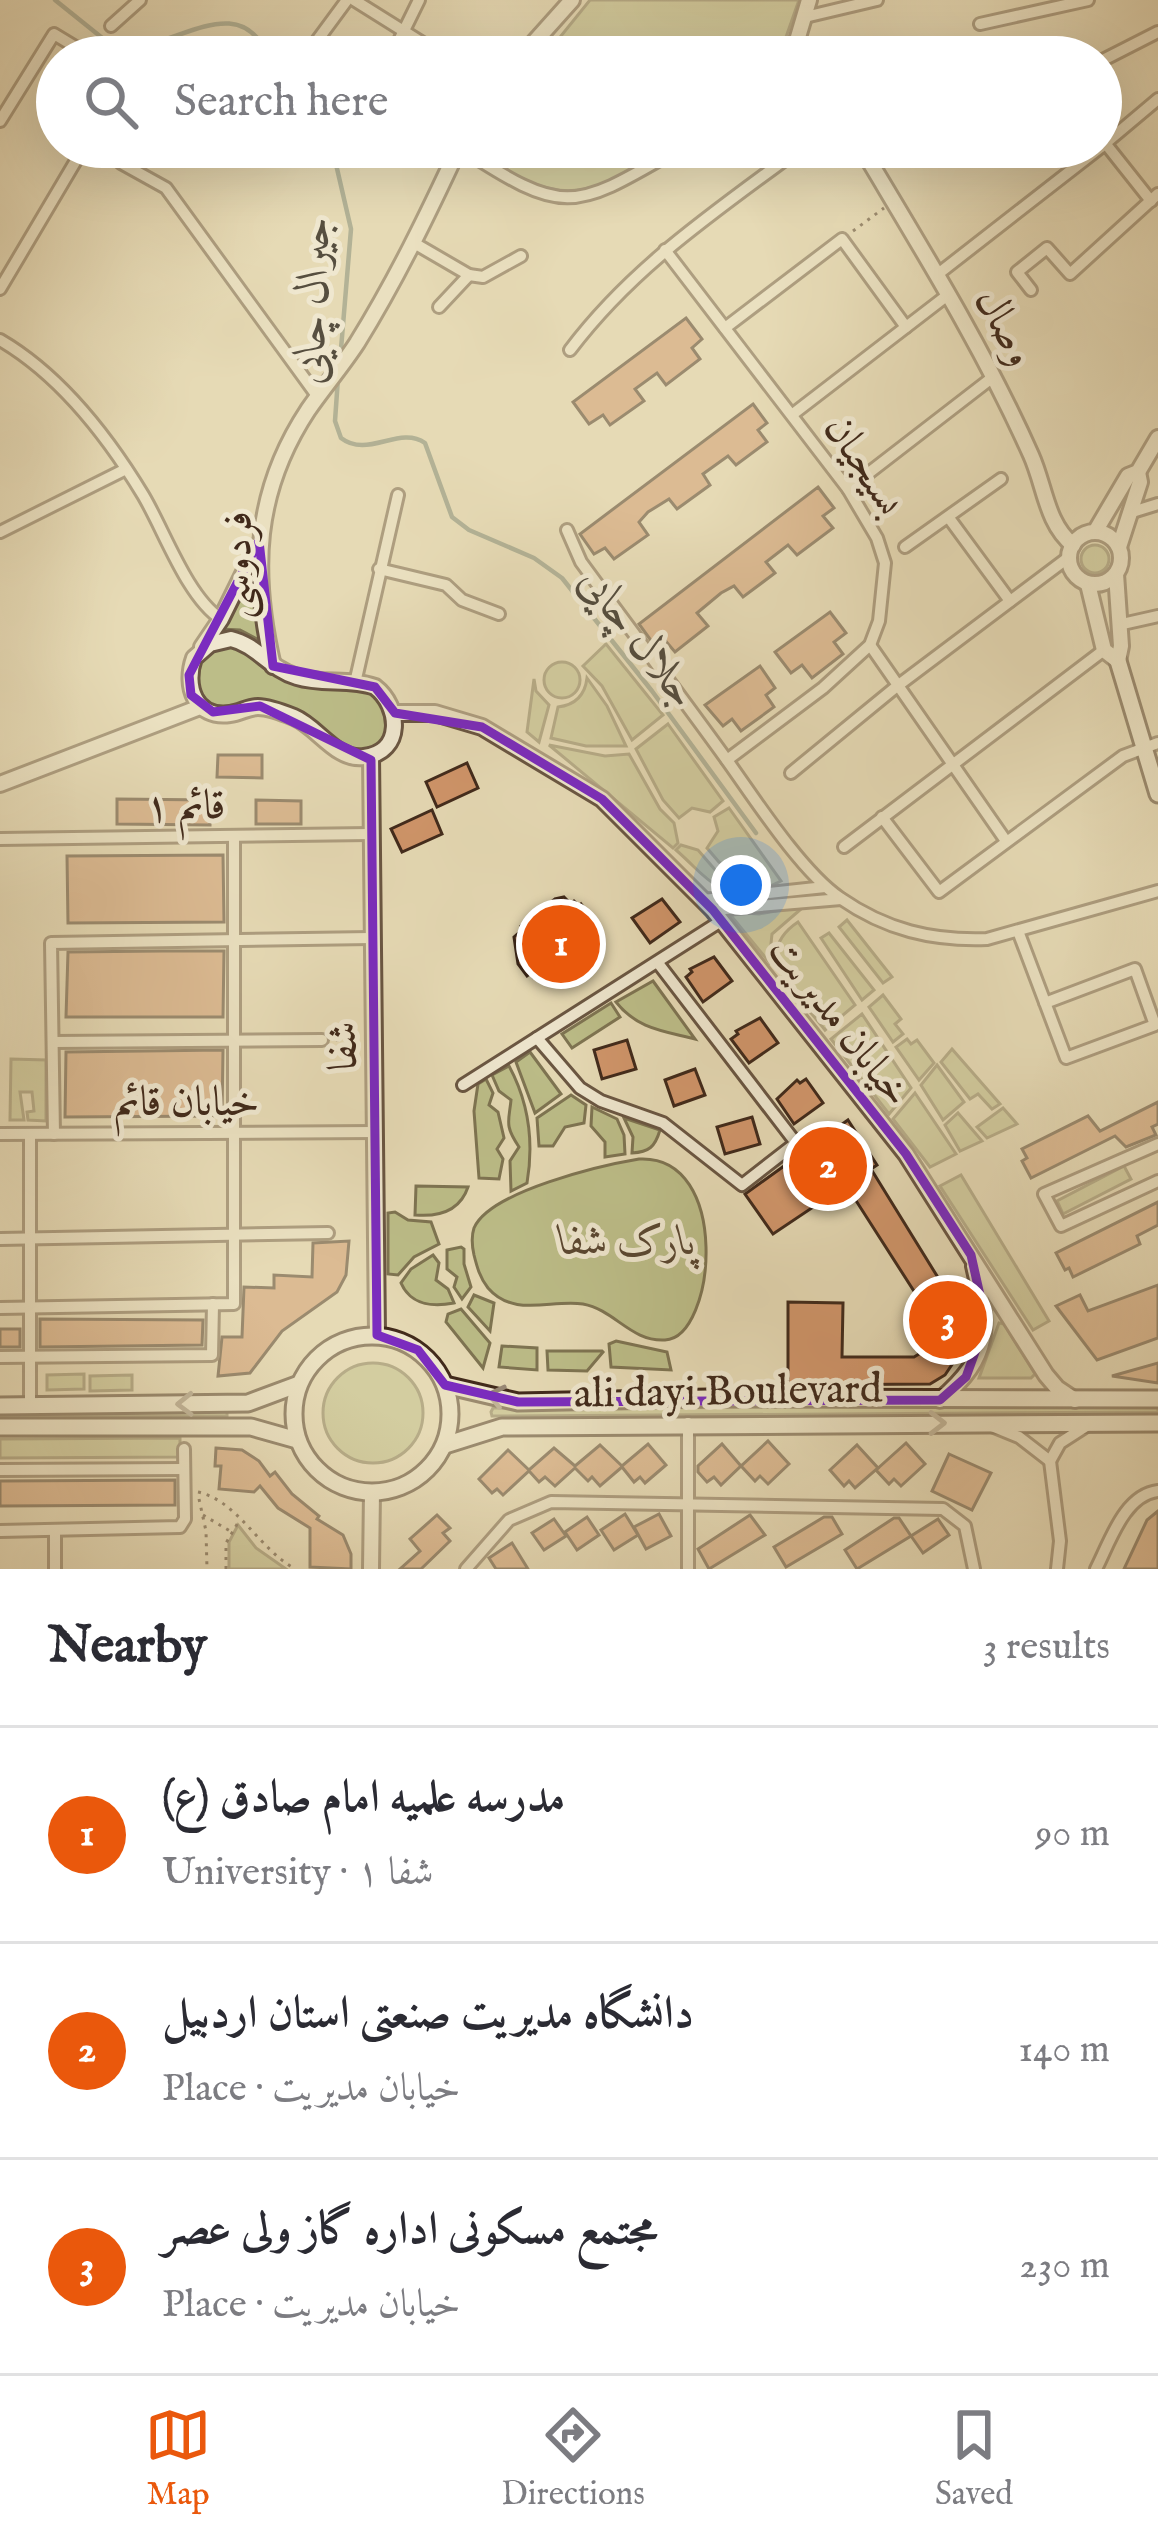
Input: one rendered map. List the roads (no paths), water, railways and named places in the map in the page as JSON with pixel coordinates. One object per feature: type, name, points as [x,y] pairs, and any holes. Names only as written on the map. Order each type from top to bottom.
[{"type":"main road","points":[[1111,655],[1151,745],[1158,794]]},
{"type":"main road","points":[[377,1335],[418,1350],[434,1366],[445,1385],[450,1425],[436,1461],[407,1484],[372,1492],[348,1489],[326,1478],[309,1461],[298,1440],[294,1402],[299,1384],[317,1357],[330,1347],[377,1335]]},
{"type":"main road","points":[[0,1406],[248,1403],[299,1384]]},
{"type":"main road","points":[[445,1385],[518,1402],[1158,1399]]},
{"type":"main road","name":"ali dayi Boulevard","points":[[445,1445],[502,1427],[1158,1423]]},
{"type":"main road","points":[[0,1426],[251,1427],[298,1440]]},
{"type":"street","points":[[111,26],[140,0]]},
{"type":"street","points":[[322,36],[351,0],[408,36]]},
{"type":"street","points":[[401,36],[419,0]]},
{"type":"street","points":[[540,36],[572,0]]},
{"type":"street","points":[[800,36],[809,0]]},
{"type":"street","points":[[805,17],[877,0]]},
{"type":"street","points":[[980,24],[1088,0]]},
{"type":"street","points":[[1122,50],[1158,32]]},
{"type":"street","points":[[0,121],[36,63]]},
{"type":"street","points":[[1122,129],[1158,99]]},
{"type":"street","points":[[1031,290],[1017,272],[1047,248],[1070,274],[1155,197],[1122,165]]},
{"type":"street","points":[[0,289],[72,168]]},
{"type":"street","points":[[130,168],[166,188],[318,397]]},
{"type":"street","name":"فردوسی","points":[[273,665],[259,593],[259,541],[271,488],[306,414],[356,344],[414,243],[449,168]]},
{"type":"street","points":[[491,168],[553,199],[608,190],[646,168]]},
{"type":"street","points":[[570,350],[618,290],[774,168]]},
{"type":"street","name":"وصال","points":[[873,168],[950,294],[993,377],[1033,458],[1058,532],[1071,551]]},
{"type":"street","points":[[938,274],[1074,168]]},
{"type":"street","points":[[724,328],[842,239],[906,327]]},
{"type":"street","points":[[414,243],[469,275],[483,277],[521,256]]},
{"type":"street","name":"بسیجیان","points":[[665,250],[793,414],[877,538],[885,563],[879,621],[870,645]]},
{"type":"street","points":[[440,307],[469,275]]},
{"type":"street","points":[[793,414],[950,294]]},
{"type":"street","points":[[0,340],[34,359],[80,408],[126,469],[197,592],[221,619]]},
{"type":"street","points":[[848,489],[993,377]]},
{"type":"street","points":[[1095,532],[1128,476],[1138,472],[1158,438]]},
{"type":"street","points":[[0,532],[126,469]]},
{"type":"street","points":[[844,847],[953,762],[1121,646],[1119,547],[1140,482],[1138,472]]},
{"type":"street","points":[[905,547],[1001,479]]},
{"type":"street","points":[[355,683],[398,496]]},
{"type":"street","points":[[1129,512],[1158,504]]},
{"type":"street","points":[[949,518],[1010,601]]},
{"type":"street","points":[[567,530],[581,562],[727,760],[825,887],[842,899],[885,924],[937,939],[987,939],[1158,891]]},
{"type":"street","points":[[791,773],[1010,601],[1071,551],[1082,535],[1107,535],[1119,547]]},
{"type":"street","points":[[200,650],[219,640],[242,641],[298,678],[355,683],[382,693],[395,713],[389,741],[371,756],[348,756],[329,745],[315,728],[261,707],[227,715],[200,706],[191,695],[189,675],[200,650],[221,619],[259,541]]},
{"type":"street","points":[[1071,551],[1073,573],[1088,584],[1111,655]]},
{"type":"street","points":[[379,569],[446,585],[462,600],[500,614]]},
{"type":"street","points":[[1088,584],[1105,583],[1117,574]]},
{"type":"street","points":[[1118,625],[1158,616]]},
{"type":"street","points":[[727,760],[823,688],[870,645],[1006,842]]},
{"type":"street","points":[[0,784],[200,706]]},
{"type":"street","name":"خیابان مدیریت","points":[[395,713],[434,713],[482,727],[602,799],[712,910],[906,1154],[1046,1375],[1075,1400]]},
{"type":"street","points":[[882,817],[939,892],[1124,756],[1151,745]]},
{"type":"street","name":"شفا","points":[[371,756],[377,1335]]},
{"type":"street","name":"قائم ۱","points":[[0,839],[370,834]]},
{"type":"street","points":[[0,1308],[235,1304],[234,836]]},
{"type":"street","points":[[463,1085],[658,963],[712,910],[825,887]]},
{"type":"street","points":[[712,910],[842,899]]},
{"type":"street","points":[[1018,931],[1045,1003],[1066,1058],[1155,1024],[1136,969],[1045,1003]]},
{"type":"street","points":[[54,1134],[52,943],[371,938]]},
{"type":"street","points":[[537,1038],[580,1088],[663,1124],[742,1185],[796,1143],[658,963]]},
{"type":"street","points":[[53,1042],[322,1040]]},
{"type":"street","name":"خیابان قائم","points":[[0,1134],[375,1132]]},
{"type":"street","points":[[30,1134],[31,1406]]},
{"type":"street","points":[[1158,1144],[1044,1194],[1060,1226],[1158,1181]]},
{"type":"street","points":[[0,1240],[328,1232]]},
{"type":"street","name":"خیابان مدیریت","points":[[940,1400],[966,1377],[980,1353],[986,1322],[971,1255]]},
{"type":"street","points":[[0,1357],[212,1355],[213,1304]]},
{"type":"street","points":[[986,1423],[1050,1461]]},
{"type":"street","points":[[1057,1569],[1060,1541],[1050,1461],[1060,1443],[1091,1423]]},
{"type":"street","points":[[688,1424],[688,1569]]},
{"type":"street","points":[[0,1531],[180,1527],[191,1491],[184,1449]]},
{"type":"street","points":[[0,1470],[184,1469]]},
{"type":"street","points":[[1096,1569],[1124,1514],[1148,1492],[1158,1491]]},
{"type":"street","points":[[371,1569],[372,1492]]},
{"type":"street","points":[[466,1569],[509,1520],[551,1502],[943,1509],[965,1526],[974,1569]]},
{"type":"street","points":[[55,1531],[55,1569]]},
{"type":"waterway","name":"جیرال چایی","points":[[55,0],[100,36]]},
{"type":"waterway","name":"جیرال چایی","points":[[175,36],[219,24],[233,24],[255,36]]},
{"type":"waterway","name":"جیرال چایی","points":[[337,168],[351,229],[340,361]]},
{"type":"waterway","name":"جلال چایی","points":[[338,378],[335,421],[341,438],[362,445],[405,438],[425,443],[452,517],[469,530],[534,558],[562,578],[756,833]]},
{"type":"place","name":"مدرسه علمیه امام صادق (ع)","points":[[561,944]]},
{"type":"place","name":"دانشگاه مدیریت صنعتی استان اردبیل","points":[[828,1166]]},
{"type":"place","name":"مجتمع مسکونی اداره گاز ولی عصر","points":[[948,1320]]},
{"type":"park label","name":"پارک شفا","points":[[628,1239]]}]
